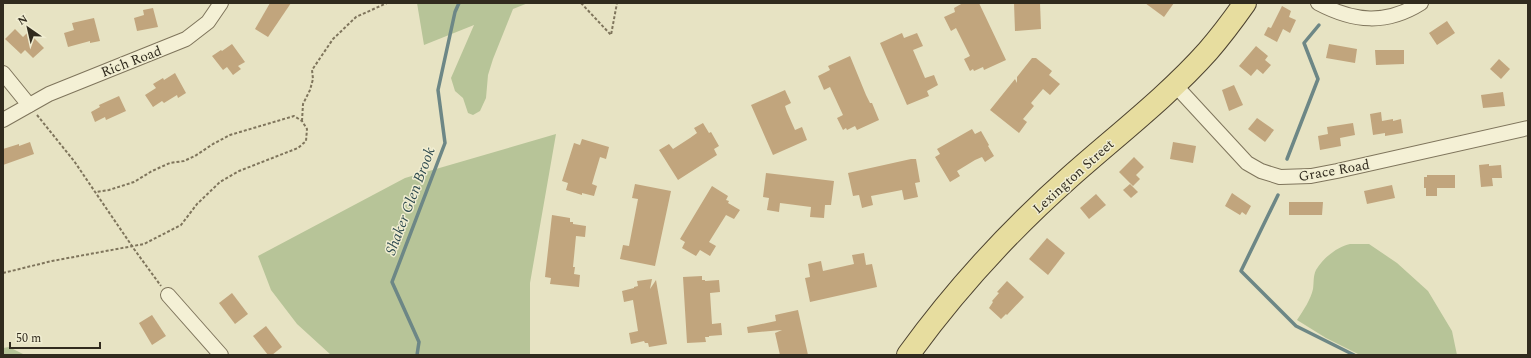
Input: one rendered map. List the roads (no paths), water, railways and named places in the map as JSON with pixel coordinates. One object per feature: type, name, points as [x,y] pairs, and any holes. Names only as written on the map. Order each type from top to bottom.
[{"type":"main road","name":"Lexington Street","points":[[908,355],[952,297],[1007,238],[1070,176],[1174,85],[1209,51],[1245,3]]},
{"type":"street","name":"Rich Road","points":[[3,120],[49,94],[186,40],[208,22],[220,3]]},
{"type":"street","points":[[1318,3],[1348,16],[1370,19],[1397,14],[1421,3]]},
{"type":"street","points":[[3,73],[29,105]]},
{"type":"street","name":"Grace Road","points":[[1174,85],[1247,163],[1261,171],[1280,177],[1295,177],[1337,171],[1528,128]]},
{"type":"street","points":[[168,295],[221,355]]},
{"type":"waterway","name":"Shaker Glen Brook","points":[[417,355],[419,342],[392,282],[445,143],[438,90],[455,12],[459,3]]},
{"type":"waterway","points":[[1287,159],[1318,79],[1304,43],[1319,25]]},
{"type":"waterway","points":[[1278,195],[1241,271],[1296,326],[1354,355]]}]
